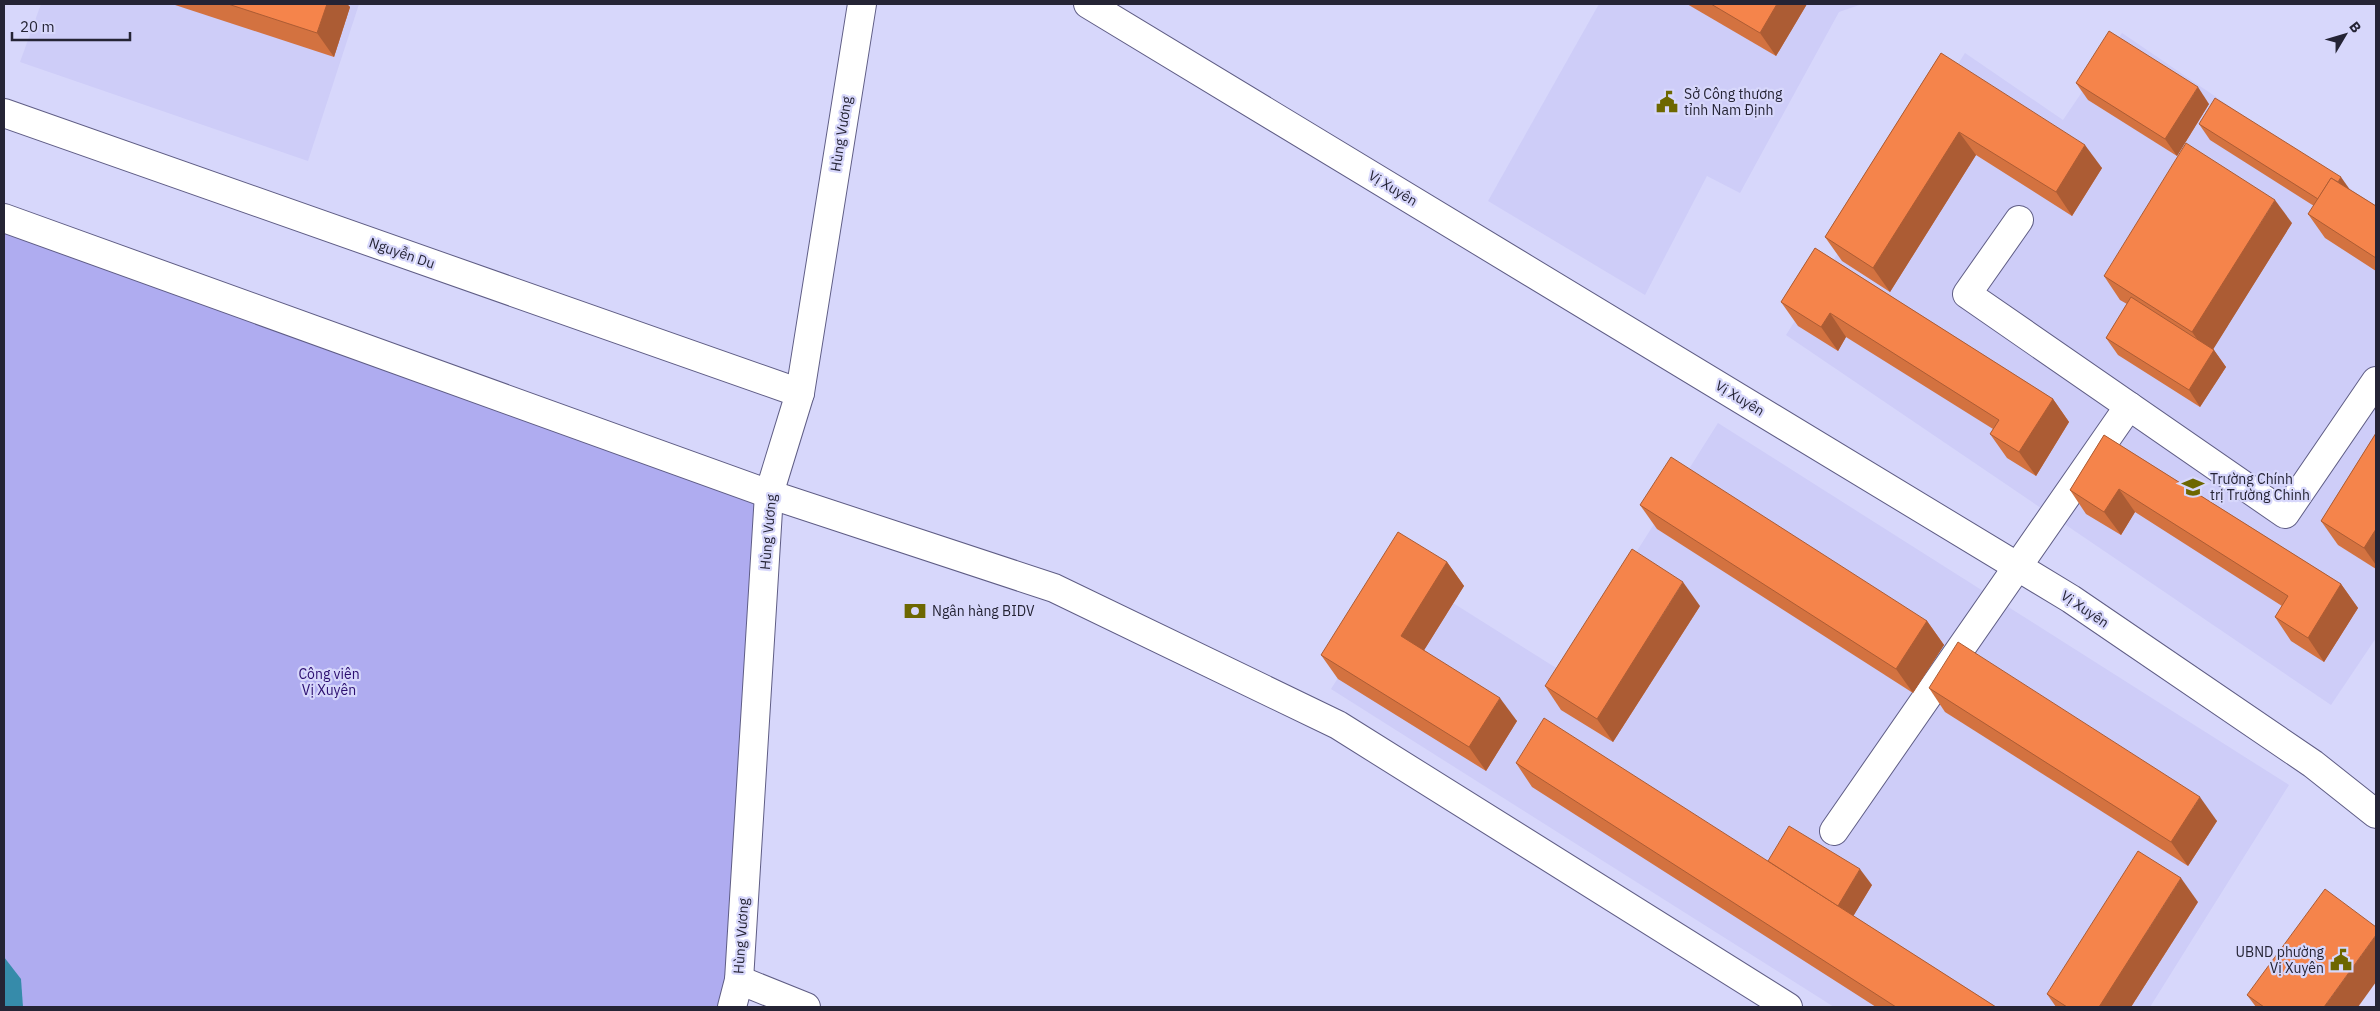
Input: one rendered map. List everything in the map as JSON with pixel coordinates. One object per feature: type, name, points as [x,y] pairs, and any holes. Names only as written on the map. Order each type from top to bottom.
[{"type":"street","name":"Hùng Vương","points":[[732,1007],[739,980],[769,494],[800,393],[862,4]]},
{"type":"street","name":"Vị Xuyên","points":[[1088,4],[2071,599],[2313,764],[2376,814]]},
{"type":"street","name":"Nguyễn Du","points":[[4,113],[800,393]]},
{"type":"street","points":[[4,218],[769,494],[1054,588],[1338,725],[1788,1007]]},
{"type":"street","points":[[2018,220],[1967,294],[2284,514],[2376,381]]},
{"type":"street","points":[[1834,831],[2129,406]]},
{"type":"street","points":[[739,980],[806,1007]]},
{"type":"shaded area","points":[[41,4],[359,4],[308,161],[20,62]]},
{"type":"shaded area","name":"Sở Công thương tỉnh Nam Định","points":[[1599,4],[1862,4],[1839,12],[1740,193],[1707,176],[1645,295],[1488,201]]},
{"type":"shaded area","name":"Trường Chính trị Trường Chinh","points":[[2122,33],[2376,206],[2376,638],[2331,705],[1786,335],[1965,53],[2063,120]]},
{"type":"shaded area","points":[[1718,423],[2289,785],[2150,1007],[1834,1007],[1331,689],[1415,555],[1453,603],[1561,671]]},
{"type":"shaded area","points":[[4,957],[21,979],[23,1007],[4,1007]]},
{"type":"green space","name":"Công viên Vị Xuyên","points":[[4,218],[769,494],[732,1007],[4,1007]]},
{"type":"building","points":[[228,4],[327,4],[317,33]]},
{"type":"building","points":[[1711,4],[1777,4],[1760,33]]},
{"type":"building","points":[[2109,31],[2198,87],[2165,139],[2076,83]]},
{"type":"building","points":[[1941,53],[2085,145],[2056,192],[1959,132],[1873,268],[1825,237]]},
{"type":"building","points":[[2215,98],[2341,177],[2338,182],[2331,178],[2318,199],[2199,124]]},
{"type":"building","points":[[2186,143],[2275,200],[2192,332],[2104,276]]},
{"type":"building","points":[[2331,178],[2376,206],[2376,258],[2308,214]]},
{"type":"building","points":[[1815,248],[2053,399],[2019,452],[1990,434],[1999,420],[1830,313],[1821,327],[1781,302]]},
{"type":"building","points":[[2131,297],[2214,350],[2189,390],[2106,338]]},
{"type":"building","points":[[2376,433],[2376,529],[2364,548],[2321,521]]},
{"type":"building","points":[[2104,435],[2341,584],[2308,638],[2275,617],[2288,596],[2119,489],[2104,512],[2070,490]]},
{"type":"building","points":[[1671,457],[1927,621],[1896,669],[1640,505]]},
{"type":"building","points":[[1398,532],[1447,562],[1401,636],[1500,698],[1469,747],[1321,655]]},
{"type":"building","points":[[1632,549],[1683,582],[1597,719],[1545,686]]},
{"type":"building","points":[[1958,642],[2200,797],[2171,842],[1929,688]]},
{"type":"building","points":[[1544,718],[1996,1007],[1896,1007],[1516,763]]},
{"type":"building","points":[[1789,826],[1860,869],[1838,906],[1768,861]]},
{"type":"building","points":[[2138,851],[2181,878],[2099,1007],[2067,1007],[2047,994]]},
{"type":"building","points":[[2325,889],[2376,927],[2376,935],[2324,1007],[2264,1007],[2247,995]]},
{"type":"place","name":"Sở Công thương tỉnh Nam Định","points":[[1667,102]]},
{"type":"place","name":"Trường Chính trị Trường Chinh","points":[[2193,487]]},
{"type":"place","name":"Ngân hàng BIDV","points":[[915,611]]},
{"type":"place","name":"UBND phường Vị Xuyên","points":[[2341,960]]}]
